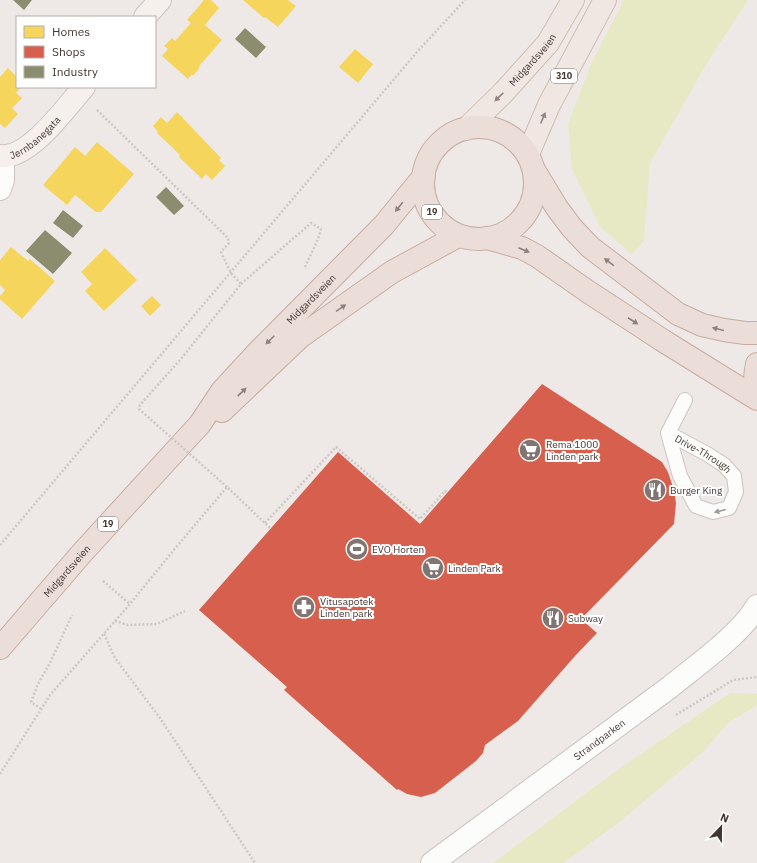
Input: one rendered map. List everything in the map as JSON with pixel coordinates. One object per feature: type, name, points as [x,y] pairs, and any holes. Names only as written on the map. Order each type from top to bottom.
[{"type":"highway","name":"19","points":[[531,162],[535,181],[535,193],[526,214],[509,230],[487,238],[472,238],[458,236],[436,221],[424,190],[424,176],[427,163],[434,151],[442,141],[453,134],[466,129],[479,127],[492,128],[511,137],[531,162],[568,223],[590,247],[678,314],[702,325],[724,330],[757,333]]},
{"type":"highway","name":"Midgardsveien","points":[[0,648],[82,553],[200,424],[222,391],[258,352],[384,226],[424,176]]},
{"type":"highway","name":"Midgardsveien","points":[[200,424],[219,414],[300,338],[392,272],[458,236]]},
{"type":"highway","name":"19","points":[[487,238],[522,248],[537,256],[656,336],[757,399]]},
{"type":"highway","points":[[757,364],[755,372],[755,384],[757,391]]},
{"type":"main road","points":[[146,16],[160,0]]},
{"type":"main road","name":"Midgardsveien","points":[[466,129],[503,93],[548,43],[574,0]]},
{"type":"main road","name":"310","points":[[531,162],[549,105],[605,0]]},
{"type":"main road","name":"Jernbanegata","points":[[2,156],[18,153],[33,144],[88,96]]},
{"type":"street","name":"Jernbanegata","points":[[0,190],[3,180],[2,156]]},
{"type":"street","name":"Strandparken","points":[[432,863],[670,687],[736,631],[753,613],[757,606]]},
{"type":"lane","name":"Drive-Through","points":[[668,433],[724,465],[734,476],[736,492],[729,508],[713,512],[696,506],[680,476],[668,433],[685,400]]},
{"type":"path","points":[[0,546],[417,52],[466,0]]},
{"type":"path","points":[[88,96],[228,238],[229,243],[221,252],[231,273],[241,284]]},
{"type":"path","points":[[270,528],[140,410],[140,405],[180,360],[241,284],[312,223],[321,229],[304,270]]},
{"type":"path","points":[[265,523],[336,447],[420,519],[445,490],[448,493]]},
{"type":"path","points":[[0,774],[50,695],[130,604],[227,488]]},
{"type":"path","points":[[103,581],[130,604]]},
{"type":"path","points":[[115,621],[128,626],[157,624],[185,611]]},
{"type":"path","points":[[41,709],[31,702],[38,684],[50,663],[72,615]]},
{"type":"path","points":[[104,634],[115,658],[160,718],[255,863]]},
{"type":"green space","points":[[624,0],[748,0],[707,63],[650,163],[644,241],[632,254],[600,227],[572,169],[568,124],[592,62]]},
{"type":"green space","points":[[730,693],[757,694],[757,705],[728,723],[703,752],[618,823],[563,863],[493,863],[613,773]]},
{"type":"building: Homes","points":[[204,0],[211,0],[219,8],[205,25],[222,40],[200,65],[194,75],[191,75],[188,79],[162,56],[168,49],[164,46],[172,38],[175,41],[191,23],[187,20]]},
{"type":"building: Homes","points":[[243,0],[288,0],[296,6],[278,27],[265,17],[264,18]]},
{"type":"building: Homes","points":[[355,49],[373,64],[358,83],[339,67]]},
{"type":"building: Homes","points":[[8,68],[16,76],[16,88],[20,88],[16,93],[22,98],[12,108],[18,114],[5,128],[0,124],[0,77]]},
{"type":"building: Homes","points":[[177,112],[221,158],[219,160],[225,166],[212,180],[206,174],[202,179],[179,157],[180,155],[157,133],[158,132],[153,126],[161,117],[167,123]]},
{"type":"building: Homes","points":[[97,142],[134,174],[101,212],[96,212],[75,195],[67,205],[43,185],[75,147],[85,156]]},
{"type":"building: Homes","points":[[11,247],[28,261],[30,259],[55,281],[22,319],[0,299],[0,296],[5,290],[0,285],[0,260]]},
{"type":"building: Homes","points":[[105,248],[137,280],[104,311],[85,291],[92,284],[81,272]]},
{"type":"building: Homes","points":[[152,296],[161,305],[150,316],[141,306]]},
{"type":"building: Shops","name":"Linden Park","points":[[542,384],[662,462],[668,472],[674,490],[676,503],[674,524],[581,619],[597,633],[518,721],[485,745],[483,753],[476,761],[435,793],[421,797],[407,794],[398,789],[397,790],[284,690],[287,687],[199,610],[338,452],[420,524]]},
{"type":"building: Industry","points":[[13,0],[32,0],[24,10]]},
{"type":"building: Industry","points":[[245,28],[266,47],[256,58],[235,39]]},
{"type":"building: Industry","points":[[166,187],[184,206],[174,215],[156,197]]},
{"type":"building: Industry","points":[[63,210],[83,226],[73,238],[53,223]]},
{"type":"building: Industry","points":[[45,230],[72,253],[53,274],[26,251]]},
{"type":"place","name":"Rema 1000 Linden park","points":[[530,450]]},
{"type":"place","name":"Burger King","points":[[655,490]]},
{"type":"place","name":"EVO Horten","points":[[357,549]]},
{"type":"place","name":"Linden Park","points":[[433,568]]},
{"type":"place","name":"Vitusapotek Linden park","points":[[304,607]]},
{"type":"place","name":"Subway","points":[[553,618]]}]
